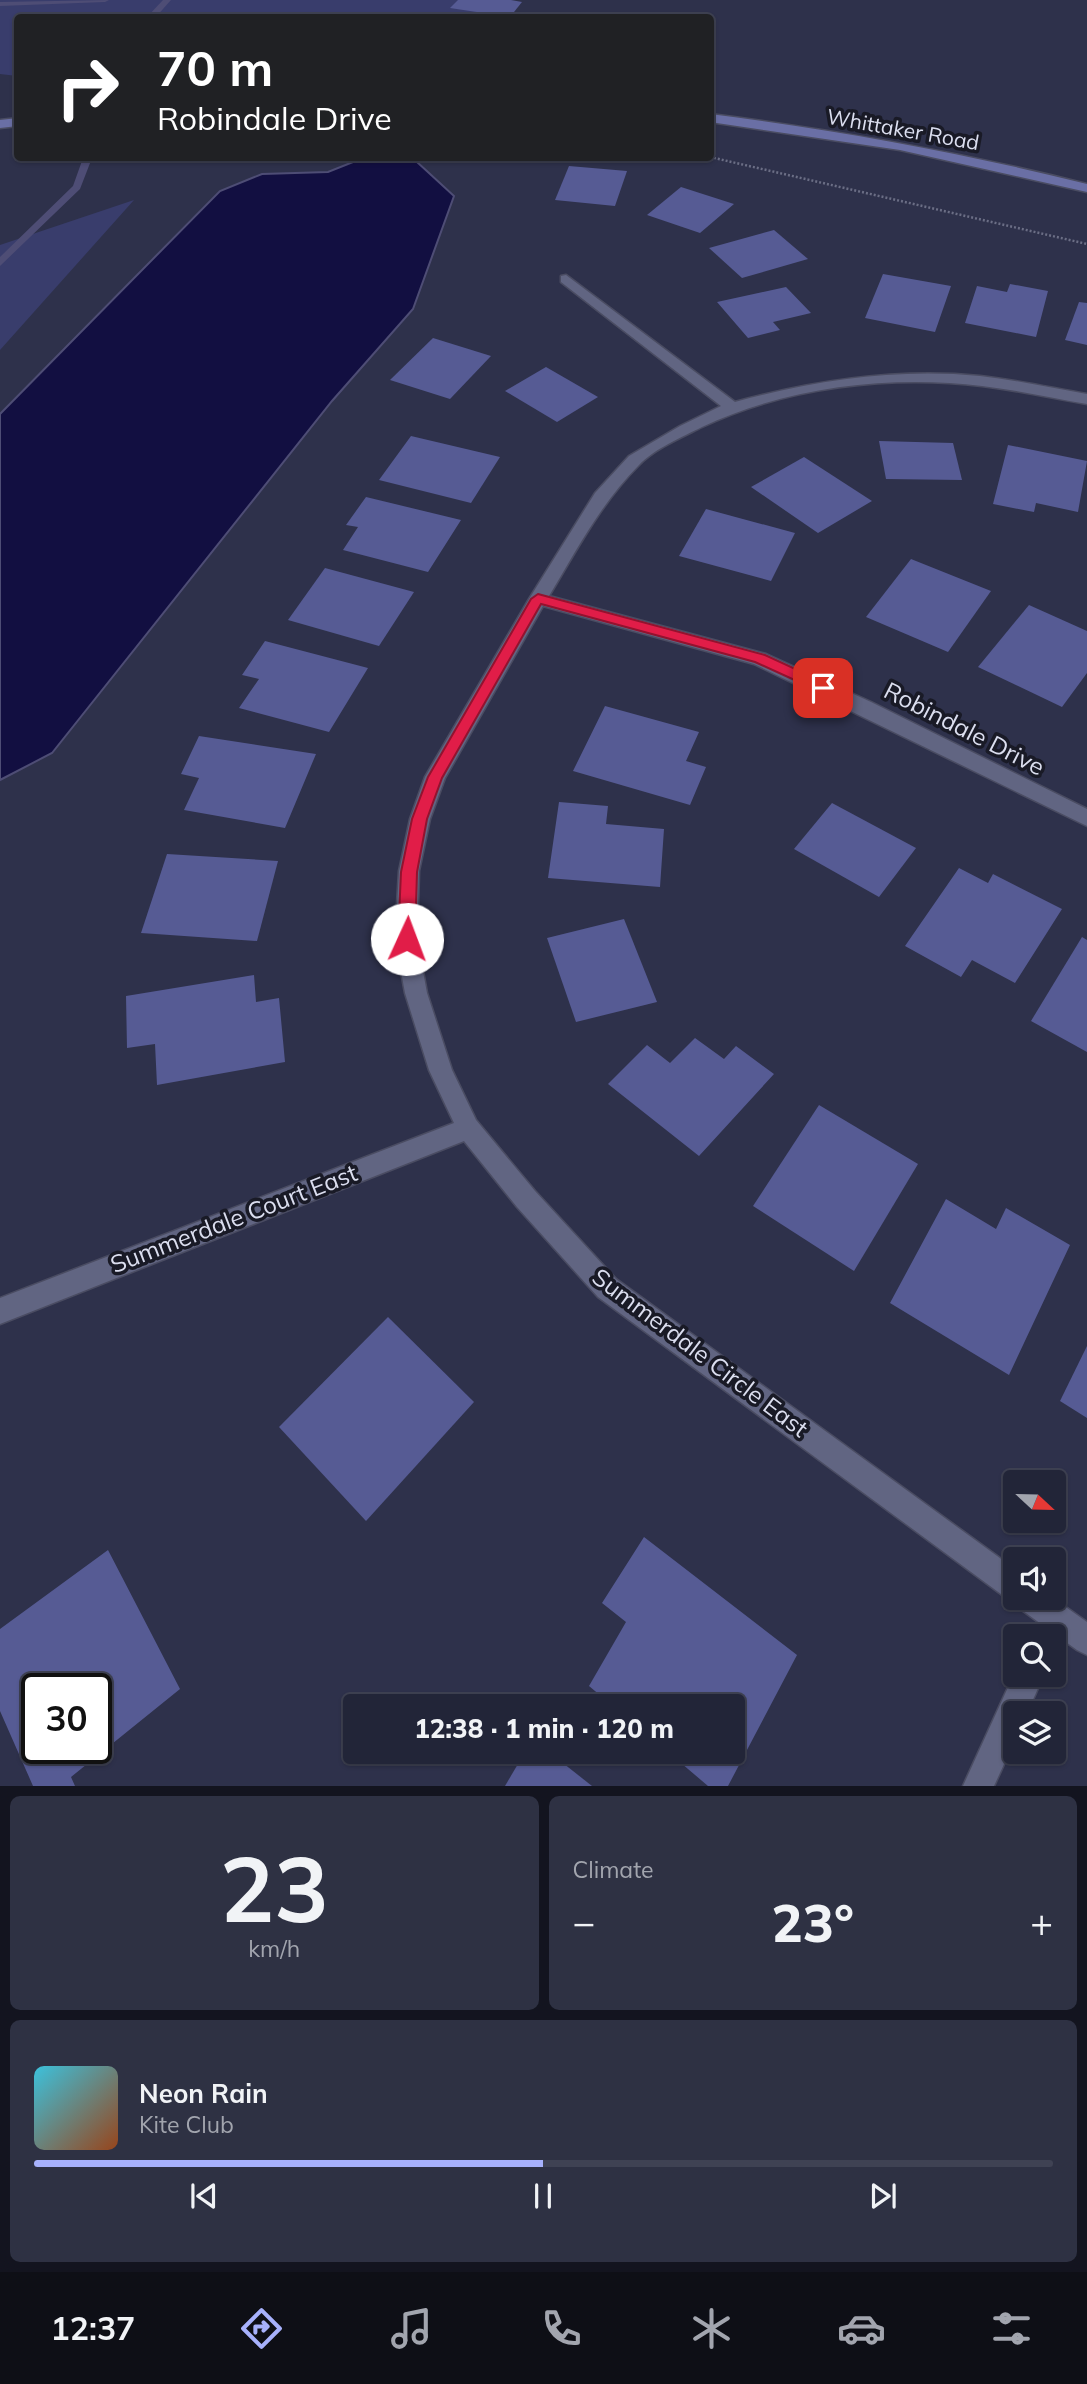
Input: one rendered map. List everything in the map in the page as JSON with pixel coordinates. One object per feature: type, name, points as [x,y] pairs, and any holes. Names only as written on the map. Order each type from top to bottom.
[{"type":"main road","name":"Whittaker Road","points":[[714,119],[857,139],[959,158],[1087,188]]},
{"type":"street","points":[[566,279],[732,407]]},
{"type":"street","name":"Summerdale Circle East","points":[[1003,1578],[607,1288],[526,1199],[468,1128],[441,1070],[416,993],[407,939],[409,872],[420,819],[435,777],[538,599],[601,497],[635,458],[732,407],[838,383],[908,378],[981,381],[1087,398]]},
{"type":"street","name":"Robindale Drive","points":[[538,599],[760,659],[864,707],[1087,818]]},
{"type":"street","name":"Summerdale Court East","points":[[0,1311],[468,1128]]},
{"type":"street","points":[[1039,1610],[1050,1624]]},
{"type":"street","points":[[1066,1632],[1087,1640]]},
{"type":"street","points":[[978,1786],[1023,1687]]},
{"type":"path","points":[[714,158],[1087,244]]},
{"type":"shaded area","points":[[0,0],[504,0],[488,14],[14,14],[14,76],[0,74]]},
{"type":"shaded area","points":[[356,161],[417,162],[454,196],[413,309],[332,401],[52,753],[0,780],[0,414],[220,191],[262,174],[328,172]]},
{"type":"shaded area","points":[[134,200],[0,350],[0,245]]},
{"type":"building","points":[[458,0],[522,2],[512,14],[490,14],[450,8]]},
{"type":"building","points":[[569,166],[627,171],[615,206],[555,200]]},
{"type":"building","points":[[681,187],[734,204],[700,233],[647,215]]},
{"type":"building","points":[[774,230],[808,259],[742,278],[709,248]]},
{"type":"building","points":[[883,274],[951,286],[935,332],[865,318]]},
{"type":"building","points":[[1010,284],[1048,291],[1036,337],[965,323],[977,286],[1007,292]]},
{"type":"building","points":[[786,287],[811,313],[773,322],[780,330],[748,338],[717,302]]},
{"type":"building","points":[[1079,302],[1087,303],[1087,345],[1065,340]]},
{"type":"building","points":[[433,338],[491,356],[450,399],[390,380]]},
{"type":"building","points":[[546,367],[598,397],[557,422],[505,391]]},
{"type":"building","points":[[411,436],[500,457],[471,503],[379,480]]},
{"type":"building","points":[[879,441],[953,443],[962,480],[886,479]]},
{"type":"building","points":[[1008,445],[1087,461],[1078,512],[1036,503],[1034,512],[993,504]]},
{"type":"building","points":[[804,457],[872,501],[818,533],[751,487]]},
{"type":"building","points":[[366,497],[461,520],[428,572],[343,550],[358,527],[346,525]]},
{"type":"building","points":[[706,509],[795,533],[771,581],[679,556]]},
{"type":"building","points":[[911,559],[991,591],[948,652],[866,617]]},
{"type":"building","points":[[325,568],[414,592],[379,646],[288,620]]},
{"type":"building","points":[[1029,605],[1087,631],[1087,673],[1062,707],[978,667]]},
{"type":"building","points":[[265,641],[368,668],[329,732],[239,708],[259,679],[242,675]]},
{"type":"building","points":[[605,706],[699,732],[686,761],[706,767],[690,805],[573,771]]},
{"type":"building","points":[[199,736],[316,754],[285,828],[184,810],[199,778],[181,774]]},
{"type":"building","points":[[559,802],[608,806],[606,824],[664,829],[660,887],[548,878]]},
{"type":"building","points":[[832,803],[916,848],[879,897],[794,849]]},
{"type":"building","points":[[167,854],[278,861],[257,941],[141,933]]},
{"type":"building","points":[[959,868],[988,883],[993,874],[1062,909],[1015,983],[972,960],[961,977],[905,946]]},
{"type":"building","points":[[624,919],[657,1002],[576,1022],[547,938]]},
{"type":"building","points":[[1082,937],[1087,940],[1087,1052],[1031,1021]]},
{"type":"building","points":[[254,975],[256,1002],[279,998],[285,1062],[157,1085],[155,1044],[127,1048],[126,996]]},
{"type":"building","points":[[695,1038],[724,1059],[736,1046],[774,1074],[699,1156],[608,1084],[647,1045],[670,1063]]},
{"type":"building","points":[[819,1105],[918,1164],[854,1271],[753,1206]]},
{"type":"building","points":[[946,1199],[996,1229],[1006,1208],[1070,1245],[1009,1375],[890,1303]]},
{"type":"building","points":[[388,1317],[474,1402],[366,1521],[279,1427]]},
{"type":"building","points":[[1087,1346],[1087,1418],[1060,1401]]},
{"type":"building","points":[[644,1537],[797,1655],[745,1754],[745,1694],[599,1694],[589,1686],[626,1622],[602,1603]]},
{"type":"building","points":[[108,1550],[180,1689],[112,1744],[112,1673],[21,1673],[21,1759],[0,1711],[0,1629]]},
{"type":"building","points":[[23,1764],[87,1764],[71,1777],[75,1786],[33,1786]]},
{"type":"building","points":[[518,1764],[564,1764],[592,1786],[505,1786]]},
{"type":"building","points":[[682,1764],[740,1764],[728,1786],[708,1786]]},
{"type":"waterway","points":[[0,4],[105,0]]},
{"type":"waterway","points":[[154,14],[167,0]]},
{"type":"waterway","points":[[0,263],[77,187],[86,161]]},
{"type":"route","points":[[407,939],[409,872],[420,819],[435,777],[538,599],[699,640],[760,659],[823,688]]}]
